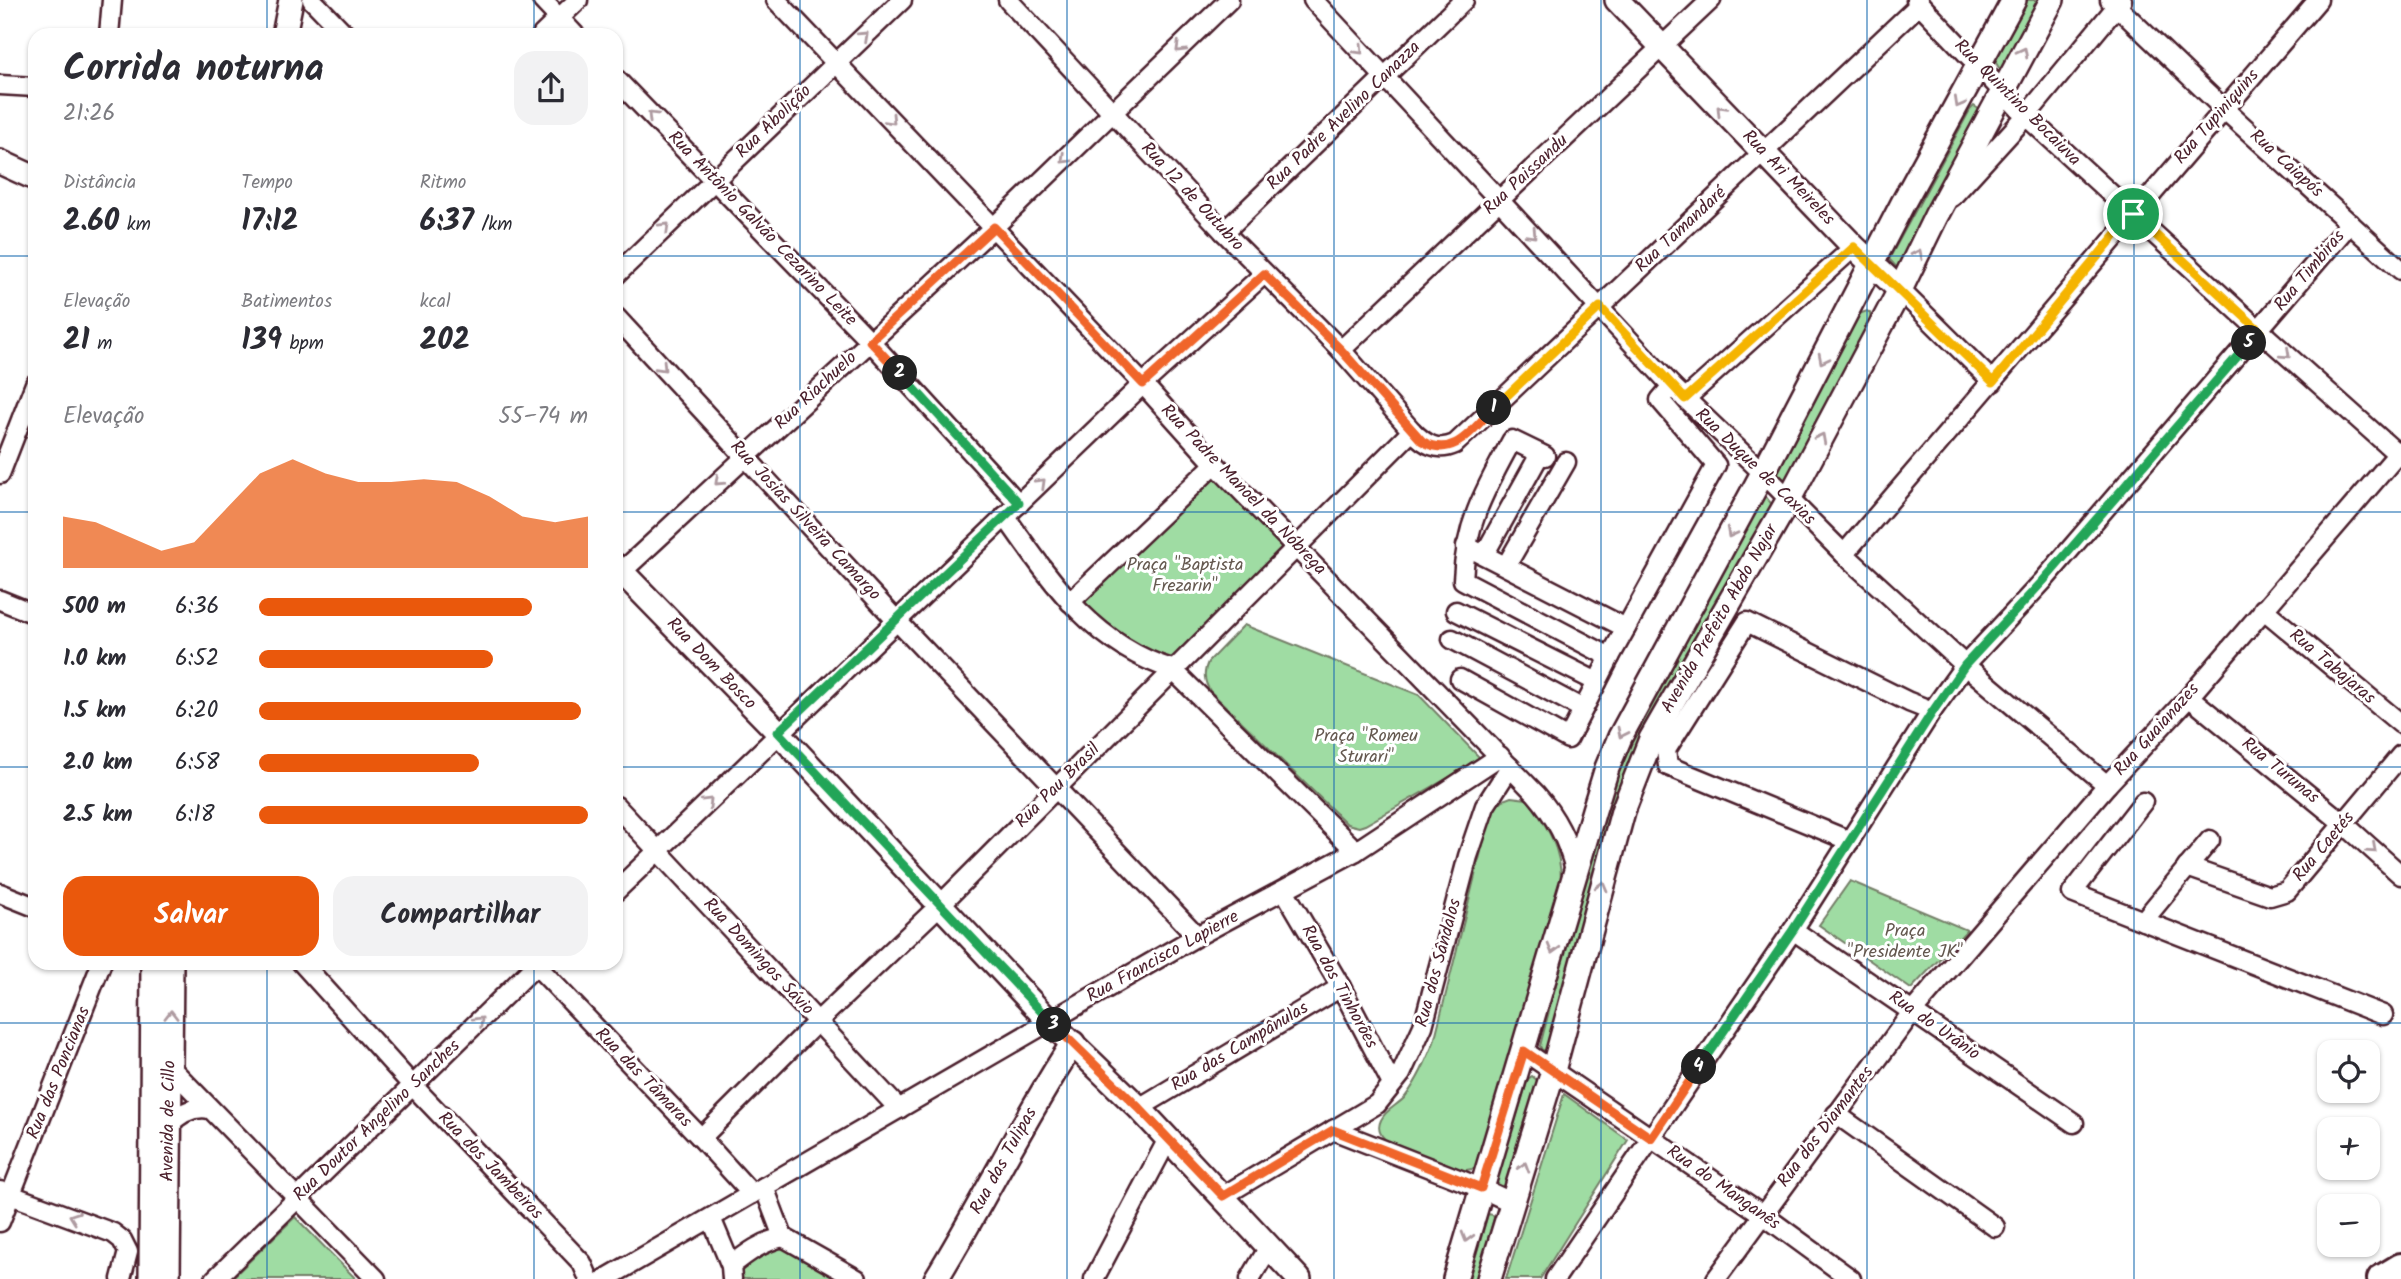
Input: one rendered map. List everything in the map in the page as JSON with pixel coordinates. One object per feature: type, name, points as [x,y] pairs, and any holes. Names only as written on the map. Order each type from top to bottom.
[{"type":"highway","points":[[2381,1279],[2401,1267]]},
{"type":"main road","points":[[269,28],[275,0]]},
{"type":"main road","points":[[285,28],[291,0]]},
{"type":"main road","name":"Rua Ari Meireles","points":[[1617,0],[1854,247],[1900,290]]},
{"type":"main road","name":"Avenida Prefeito Abdo Najar","points":[[1455,1279],[1575,870],[1607,768],[1620,737],[1763,473],[1903,203],[2014,0]]},
{"type":"main road","name":"Avenida Prefeito Abdo Najar","points":[[1489,1279],[1553,1070],[1605,875],[1636,774],[1651,739],[1789,499],[2052,0]]},
{"type":"main road","points":[[4,166],[28,175]]},
{"type":"main road","points":[[1854,247],[1880,227],[1903,203]]},
{"type":"main road","points":[[1854,298],[1871,295],[1879,299],[1887,315]]},
{"type":"main road","name":"Rua Dom Bosco","points":[[623,577],[778,732],[1050,1022],[1139,1108],[1299,1279]]},
{"type":"main road","name":"Avenida de Cillo","points":[[151,1279],[153,970]]},
{"type":"main road","name":"Avenida de Cillo","points":[[168,1279],[171,970]]},
{"type":"main road","name":"Rua das Tulipas","points":[[936,1279],[1035,1104],[1073,1043]]},
{"type":"street","points":[[110,28],[112,0]]},
{"type":"street","points":[[312,0],[339,28]]},
{"type":"street","points":[[542,0],[568,28]]},
{"type":"street","points":[[549,28],[578,0]]},
{"type":"street","name":"Rua Padre Manoel da Nóbrega","points":[[776,0],[1143,384],[1215,464],[1535,794],[1561,828],[1570,847],[1575,870]]},
{"type":"street","name":"Rua Abolição","points":[[623,268],[902,0]]},
{"type":"street","name":"Rua 12 de Outubro","points":[[1008,0],[1224,232],[1341,350],[1412,431],[1422,441],[1439,448]]},
{"type":"street","name":"Rua Riachuelo","points":[[623,567],[994,227],[1229,0]]},
{"type":"street","name":"Rua Duque de Caxias","points":[[1313,0],[1671,386],[1843,554],[1965,665],[2107,785]]},
{"type":"street","name":"Rua Padre Avelino Canazza","points":[[1224,232],[1464,0]]},
{"type":"street","name":"Rua Paissandu","points":[[1341,350],[1711,0]]},
{"type":"street","name":"Rua Tupiniquins","points":[[1843,554],[2318,0]]},
{"type":"street","name":"Rua Quintino Bocaiuva","points":[[1918,2],[2026,116],[2260,331],[2400,453]]},
{"type":"street","name":"Rua Tamandaré","points":[[1439,448],[1455,444],[1763,153],[1918,2]]},
{"type":"street","points":[[1936,216],[2026,116],[2116,2]]},
{"type":"street","name":"Rua Caiapós","points":[[2116,2],[2224,108],[2401,270]]},
{"type":"street","points":[[0,85],[28,87]]},
{"type":"street","name":"Rua Antônio Galvão Cezarino Leite","points":[[623,86],[870,341],[1019,503]]},
{"type":"street","name":"Rua Timbiras","points":[[1555,1279],[1793,930],[1965,665],[2043,581],[2350,223]]},
{"type":"street","points":[[1685,399],[1854,247]]},
{"type":"street","points":[[623,884],[778,732],[1143,384],[1264,274]]},
{"type":"street","name":"Rua Ari Meireles","points":[[1900,290],[1993,382]]},
{"type":"street","name":"Rua Josias Silveira Camargo","points":[[623,325],[897,620],[1197,936]]},
{"type":"street","points":[[1460,679],[1568,739],[1716,465],[1660,400],[1671,386]]},
{"type":"street","points":[[0,474],[28,402]]},
{"type":"street","name":"Rua Pau Brasil","points":[[701,1138],[818,1021],[940,905],[1172,669],[1412,431]]},
{"type":"street","points":[[1484,555],[1543,455],[1512,440],[1480,498],[1466,545],[1463,580],[1610,657]]},
{"type":"street","name":"Rua Guaianazes","points":[[1913,1011],[2107,785],[2189,697],[2400,453]]},
{"type":"street","points":[[1506,566],[1566,462]]},
{"type":"street","points":[[1070,602],[1215,464]]},
{"type":"street","points":[[1005,516],[1070,602],[1116,645],[1151,663],[1172,669],[1356,851]]},
{"type":"street","points":[[1466,545],[1626,628]]},
{"type":"street","points":[[0,600],[28,611]]},
{"type":"street","name":"Rua Tabajaras","points":[[2263,609],[2401,724]]},
{"type":"street","points":[[1455,611],[1597,682]]},
{"type":"street","points":[[1850,841],[1668,766],[1666,750],[1747,622],[1909,702],[1933,711]]},
{"type":"street","points":[[1452,639],[1583,709]]},
{"type":"street","name":"Rua Turunas","points":[[2189,697],[2343,823],[2401,875]]},
{"type":"street","name":"Rua Caetés","points":[[2187,867],[2270,896],[2287,891],[2401,755]]},
{"type":"street","name":"Rua Francisco Lapierre","points":[[606,1279],[1197,936],[1356,851],[1455,787],[1505,762]]},
{"type":"street","name":"Rua dos Sândalos","points":[[1223,1196],[1377,1104],[1401,1074],[1423,1026],[1468,856],[1505,762]]},
{"type":"street","points":[[1455,787],[1471,790],[1488,802],[1514,788],[1535,794]]},
{"type":"street","points":[[2143,802],[2072,893],[2383,1016]]},
{"type":"street","name":"Rua Domingos Sávio","points":[[623,813],[900,1109]]},
{"type":"street","points":[[2143,921],[2210,840]]},
{"type":"street","name":"Rua dos Tinhorões","points":[[1284,890],[1341,987],[1392,1084]]},
{"type":"street","points":[[0,893],[28,904]]},
{"type":"street","name":"Rua do Urânio","points":[[1793,930],[2074,1123]]},
{"type":"street","name":"Rua das Poncianas","points":[[0,1222],[5,1193],[99,970]]},
{"type":"street","name":"Rua dos Jambeiros","points":[[308,970],[412,1085],[582,1263],[589,1279]]},
{"type":"street","name":"Rua Doutor Angelino Sanches","points":[[215,1279],[530,970]]},
{"type":"street","name":"Rua das Tâmaras","points":[[542,970],[701,1138],[758,1191]]},
{"type":"street","name":"Rua das Campânulas","points":[[1139,1108],[1341,987]]},
{"type":"street","name":"Rua dos Diamantes","points":[[1716,1279],[1913,1011]]},
{"type":"street","name":"Rua do Manganês","points":[[1524,1051],[1762,1214],[1851,1279]]},
{"type":"street","points":[[170,1067],[376,1279]]},
{"type":"street","points":[[169,1125],[177,1116],[191,1109],[210,1109]]},
{"type":"street","points":[[1836,1114],[1995,1227]]},
{"type":"street","points":[[1333,1130],[1513,1203]]},
{"type":"street","points":[[1094,1279],[1168,1139]]},
{"type":"street","points":[[758,1191],[783,1237],[858,1279]]},
{"type":"street","points":[[5,1193],[113,1233],[122,1240],[128,1252],[121,1279]]},
{"type":"street","points":[[711,1218],[732,1273],[754,1248],[783,1237]]},
{"type":"street","points":[[1250,1279],[1269,1247]]},
{"type":"green space","points":[[2025,0],[2043,0],[2003,68],[1999,68],[1993,58]]},
{"type":"green space","points":[[1974,106],[1982,111],[1900,271],[1889,259]]},
{"type":"green space","points":[[1867,311],[1871,321],[1789,476],[1785,479],[1777,477],[1776,467],[1859,314]]},
{"type":"green space","name":"Praça \"Baptista Frezarin\"","points":[[1216,473],[1289,545],[1170,663],[1153,658],[1081,605]]},
{"type":"green space","points":[[1763,493],[1773,506],[1635,756],[1548,1051],[1542,1050],[1540,1046],[1583,880],[1622,755]]},
{"type":"green space","name":"Praça \"Romeu Sturari\"","points":[[1244,625],[1419,695],[1481,759],[1365,825],[1359,827],[1347,824],[1210,691],[1205,680],[1208,662]]},
{"type":"green space","points":[[1511,797],[1527,799],[1547,829],[1559,860],[1561,884],[1478,1165],[1460,1171],[1390,1143],[1379,1127],[1385,1113],[1410,1091],[1434,1042],[1491,811],[1503,800]]},
{"type":"green space","name":"Praça \"Presidente JK\"","points":[[1850,881],[1967,930],[1911,989],[1819,925]]},
{"type":"green space","points":[[1532,1076],[1538,1081],[1538,1090],[1507,1187],[1502,1190],[1497,1187],[1496,1182],[1528,1079]]},
{"type":"green space","points":[[1564,1094],[1628,1140],[1540,1279],[1506,1279]]},
{"type":"green space","points":[[1488,1214],[1494,1218],[1485,1251],[1483,1279],[1469,1279]]},
{"type":"green space","points":[[295,1217],[356,1279],[231,1279]]},
{"type":"green space","points":[[783,1237],[846,1279],[737,1279],[742,1265]]},
{"type":"route","points":[[2133,214],[2260,331],[2043,581],[1965,665],[1793,930],[1651,1138],[1524,1051],[1481,1188],[1333,1130],[1223,1196],[1139,1108],[1050,1022],[778,732],[1019,503],[870,341],[994,227],[1143,384],[1264,274],[1341,350],[1422,441],[1431,446],[1448,448],[1600,307],[1685,399],[1854,247],[1993,382],[2133,214]]}]
